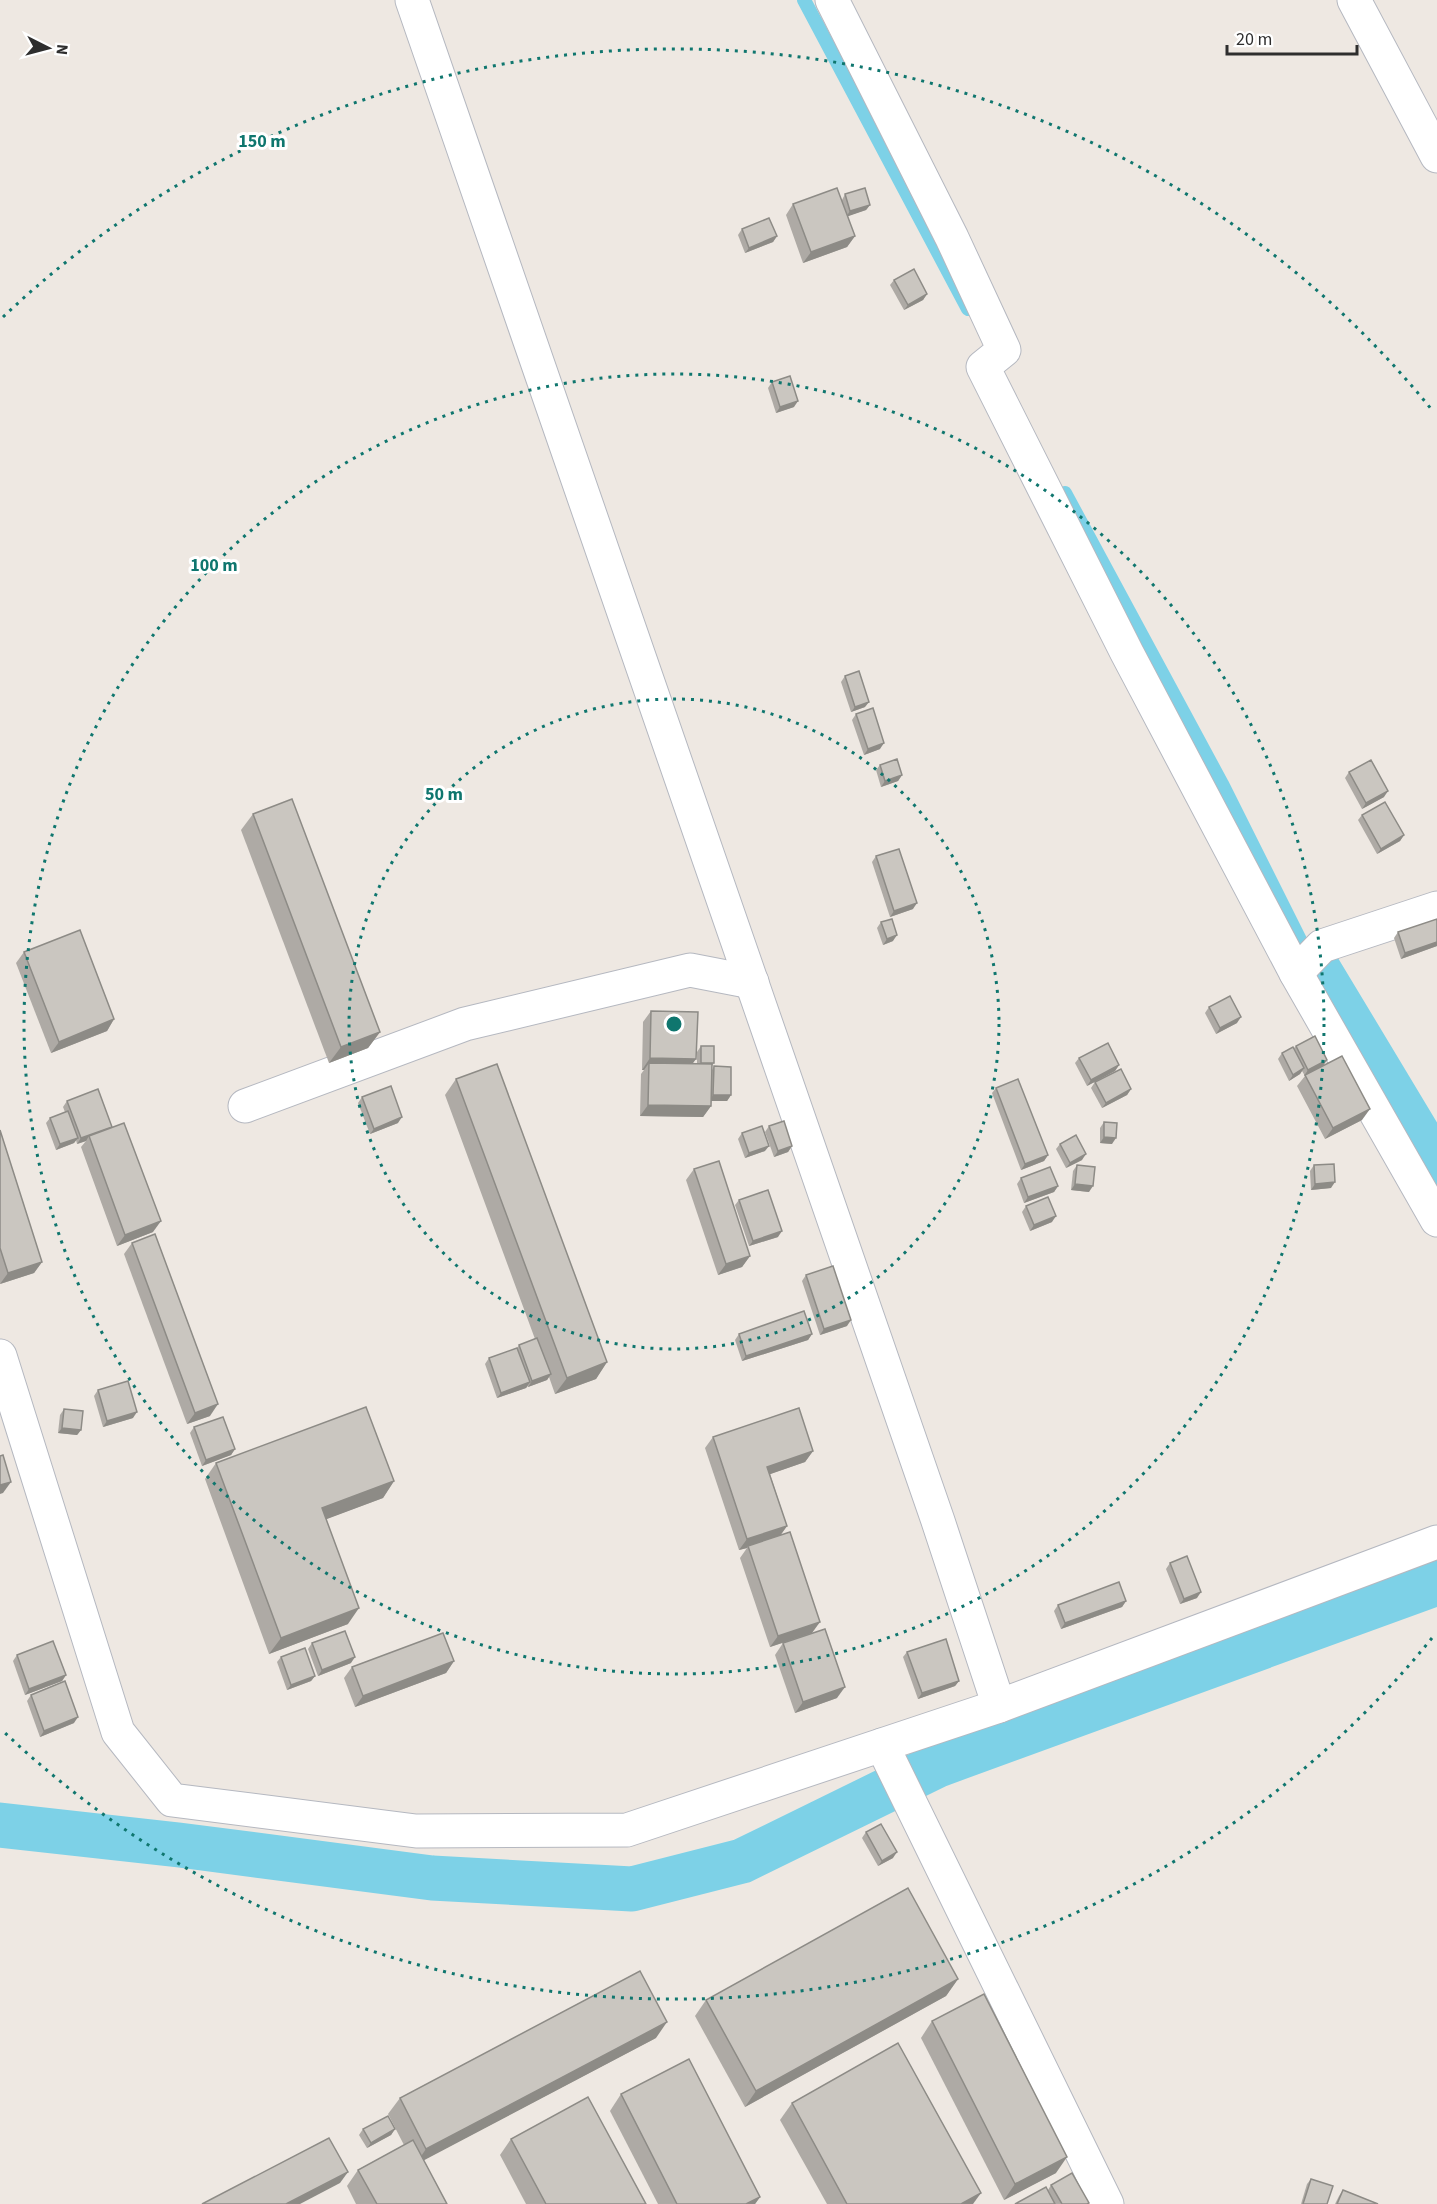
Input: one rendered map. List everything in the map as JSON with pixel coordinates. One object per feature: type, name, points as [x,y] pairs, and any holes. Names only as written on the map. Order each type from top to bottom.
[{"type":"street","points":[[412,0],[934,1510],[999,1706]]},
{"type":"street","points":[[832,0],[952,238],[993,358],[1127,653],[1296,973],[1437,1220]]},
{"type":"street","points":[[1354,0],[1437,156]]},
{"type":"street","points":[[1296,973],[1322,946],[1437,908]]},
{"type":"street","points":[[245,1106],[465,1024],[690,970],[752,982]]},
{"type":"street","points":[[0,1356],[118,1732],[172,1800],[416,1830],[627,1830],[999,1706],[1437,1542]]},
{"type":"street","points":[[882,1745],[1107,2204]]},
{"type":"building","points":[[837,188],[855,236],[811,252],[793,204]]},
{"type":"building","points":[[865,188],[870,205],[850,211],[845,194]]},
{"type":"building","points":[[769,218],[777,236],[749,248],[742,229]]},
{"type":"building","points":[[914,269],[927,294],[908,305],[894,280]]},
{"type":"building","points":[[790,376],[798,401],[780,407],[772,382]]},
{"type":"building","points":[[859,671],[869,702],[855,707],[845,676]]},
{"type":"building","points":[[873,708],[884,743],[868,749],[856,714]]},
{"type":"building","points":[[897,759],[902,775],[885,781],[880,765]]},
{"type":"building","points":[[1371,760],[1388,791],[1366,803],[1349,772]]},
{"type":"building","points":[[292,799],[380,1032],[341,1047],[253,814]]},
{"type":"building","points":[[1385,802],[1404,835],[1381,849],[1362,815]]},
{"type":"building","points":[[899,849],[917,903],[894,911],[876,856]]},
{"type":"building","points":[[892,919],[897,935],[887,939],[881,922]]},
{"type":"building","points":[[1437,919],[1437,942],[1405,953],[1398,932]]},
{"type":"building","points":[[80,930],[114,1019],[59,1042],[24,952]]},
{"type":"building","points":[[1230,996],[1241,1017],[1220,1028],[1209,1007]]},
{"type":"building","points":[[651,1011],[698,1012],[696,1059],[650,1058]]},
{"type":"building","points":[[1315,1036],[1327,1060],[1308,1070],[1296,1046]]},
{"type":"building","points":[[1108,1043],[1119,1065],[1091,1080],[1079,1058]]},
{"type":"building","points":[[701,1046],[714,1046],[714,1063],[701,1063]]},
{"type":"building","points":[[1293,1047],[1304,1068],[1293,1075],[1282,1053]]},
{"type":"building","points":[[1342,1056],[1370,1109],[1333,1128],[1305,1075]]},
{"type":"building","points":[[649,1063],[712,1064],[711,1106],[648,1105]]},
{"type":"building","points":[[497,1064],[607,1362],[567,1378],[456,1079]]},
{"type":"building","points":[[714,1066],[731,1067],[731,1095],[713,1095]]},
{"type":"building","points":[[1121,1069],[1131,1089],[1106,1103],[1095,1082]]},
{"type":"building","points":[[1018,1079],[1048,1155],[1025,1164],[996,1088]]},
{"type":"building","points":[[391,1086],[402,1117],[374,1129],[362,1097]]},
{"type":"building","points":[[98,1089],[112,1127],[81,1138],[67,1101]]},
{"type":"building","points":[[68,1111],[78,1138],[60,1144],[50,1118]]},
{"type":"building","points":[[784,1121],[792,1146],[778,1151],[769,1126]]},
{"type":"building","points":[[1104,1122],[1117,1123],[1116,1138],[1104,1137]]},
{"type":"building","points":[[124,1123],[161,1221],[125,1235],[89,1136]]},
{"type":"building","points":[[762,1126],[769,1146],[749,1153],[742,1133]]},
{"type":"building","points":[[0,1130],[42,1262],[8,1273],[0,1248]]},
{"type":"building","points":[[1076,1135],[1086,1154],[1070,1163],[1060,1144]]},
{"type":"building","points":[[719,1161],[750,1256],[726,1264],[694,1169]]},
{"type":"building","points":[[1334,1164],[1335,1182],[1315,1184],[1314,1165]]},
{"type":"building","points":[[1077,1165],[1095,1167],[1093,1186],[1075,1184]]},
{"type":"building","points":[[1050,1167],[1058,1186],[1028,1197],[1021,1178]]},
{"type":"building","points":[[768,1190],[782,1231],[753,1241],[739,1200]]},
{"type":"building","points":[[1048,1197],[1056,1216],[1034,1225],[1026,1206]]},
{"type":"building","points":[[155,1234],[218,1404],[195,1413],[132,1243]]},
{"type":"building","points":[[833,1266],[851,1320],[824,1329],[806,1275]]},
{"type":"building","points":[[804,1311],[812,1334],[746,1356],[739,1334]]},
{"type":"building","points":[[537,1338],[551,1374],[532,1381],[519,1345]]},
{"type":"building","points":[[517,1348],[530,1382],[501,1393],[489,1358]]},
{"type":"building","points":[[128,1381],[137,1412],[107,1421],[98,1390]]},
{"type":"building","points":[[366,1407],[394,1481],[322,1508],[359,1608],[281,1638],[216,1463]]},
{"type":"building","points":[[799,1408],[813,1451],[767,1467],[787,1526],[747,1539],[713,1437]]},
{"type":"building","points":[[64,1409],[83,1411],[81,1430],[62,1428]]},
{"type":"building","points":[[223,1417],[235,1449],[206,1460],[194,1427]]},
{"type":"building","points":[[3,1455],[11,1482],[0,1485],[0,1456]]},
{"type":"building","points":[[790,1532],[820,1622],[778,1636],[748,1546]]},
{"type":"building","points":[[1187,1556],[1201,1592],[1184,1599],[1170,1563]]},
{"type":"building","points":[[1119,1582],[1126,1601],[1065,1623],[1058,1605]]},
{"type":"building","points":[[825,1629],[845,1687],[803,1702],[783,1643]]},
{"type":"building","points":[[345,1631],[355,1657],[322,1670],[312,1643]]},
{"type":"building","points":[[443,1633],[454,1661],[363,1696],[352,1667]]},
{"type":"building","points":[[946,1639],[959,1681],[922,1693],[907,1652]]},
{"type":"building","points":[[53,1641],[66,1675],[29,1689],[17,1655]]},
{"type":"building","points":[[305,1648],[315,1676],[291,1685],[281,1657]]},
{"type":"building","points":[[65,1681],[78,1717],[44,1731],[31,1695]]},
{"type":"building","points":[[881,1824],[897,1852],[882,1861],[866,1832]]},
{"type":"building","points":[[908,1888],[958,1979],[756,2091],[706,2000]]},
{"type":"building","points":[[640,1971],[667,2022],[426,2149],[400,2098]]},
{"type":"building","points":[[984,1994],[1067,2157],[1015,2184],[932,2021]]},
{"type":"building","points":[[898,2043],[981,2193],[961,2204],[847,2204],[792,2103]]},
{"type":"building","points":[[689,2059],[760,2197],[746,2204],[677,2204],[621,2094]]},
{"type":"building","points":[[588,2097],[646,2204],[546,2204],[511,2139]]},
{"type":"building","points":[[388,2116],[395,2129],[371,2143],[363,2129]]},
{"type":"building","points":[[329,2138],[348,2172],[286,2204],[202,2204]]},
{"type":"building","points":[[413,2140],[447,2204],[377,2204],[358,2170]]},
{"type":"building","points":[[1072,2173],[1089,2203],[1062,2204],[1051,2185]]},
{"type":"building","points":[[1311,2179],[1333,2186],[1327,2204],[1303,2204]]},
{"type":"building","points":[[1046,2187],[1055,2204],[1015,2204]]},
{"type":"building","points":[[1343,2190],[1378,2204],[1337,2204]]},
{"type":"waterway","points":[[804,0],[968,309]]},
{"type":"waterway","points":[[1065,493],[1222,784],[1300,940]]},
{"type":"waterway","points":[[1319,970],[1437,1166]]},
{"type":"waterway","points":[[0,1825],[179,1845],[432,1878],[632,1889],[742,1861],[938,1765],[1437,1583]]}]
